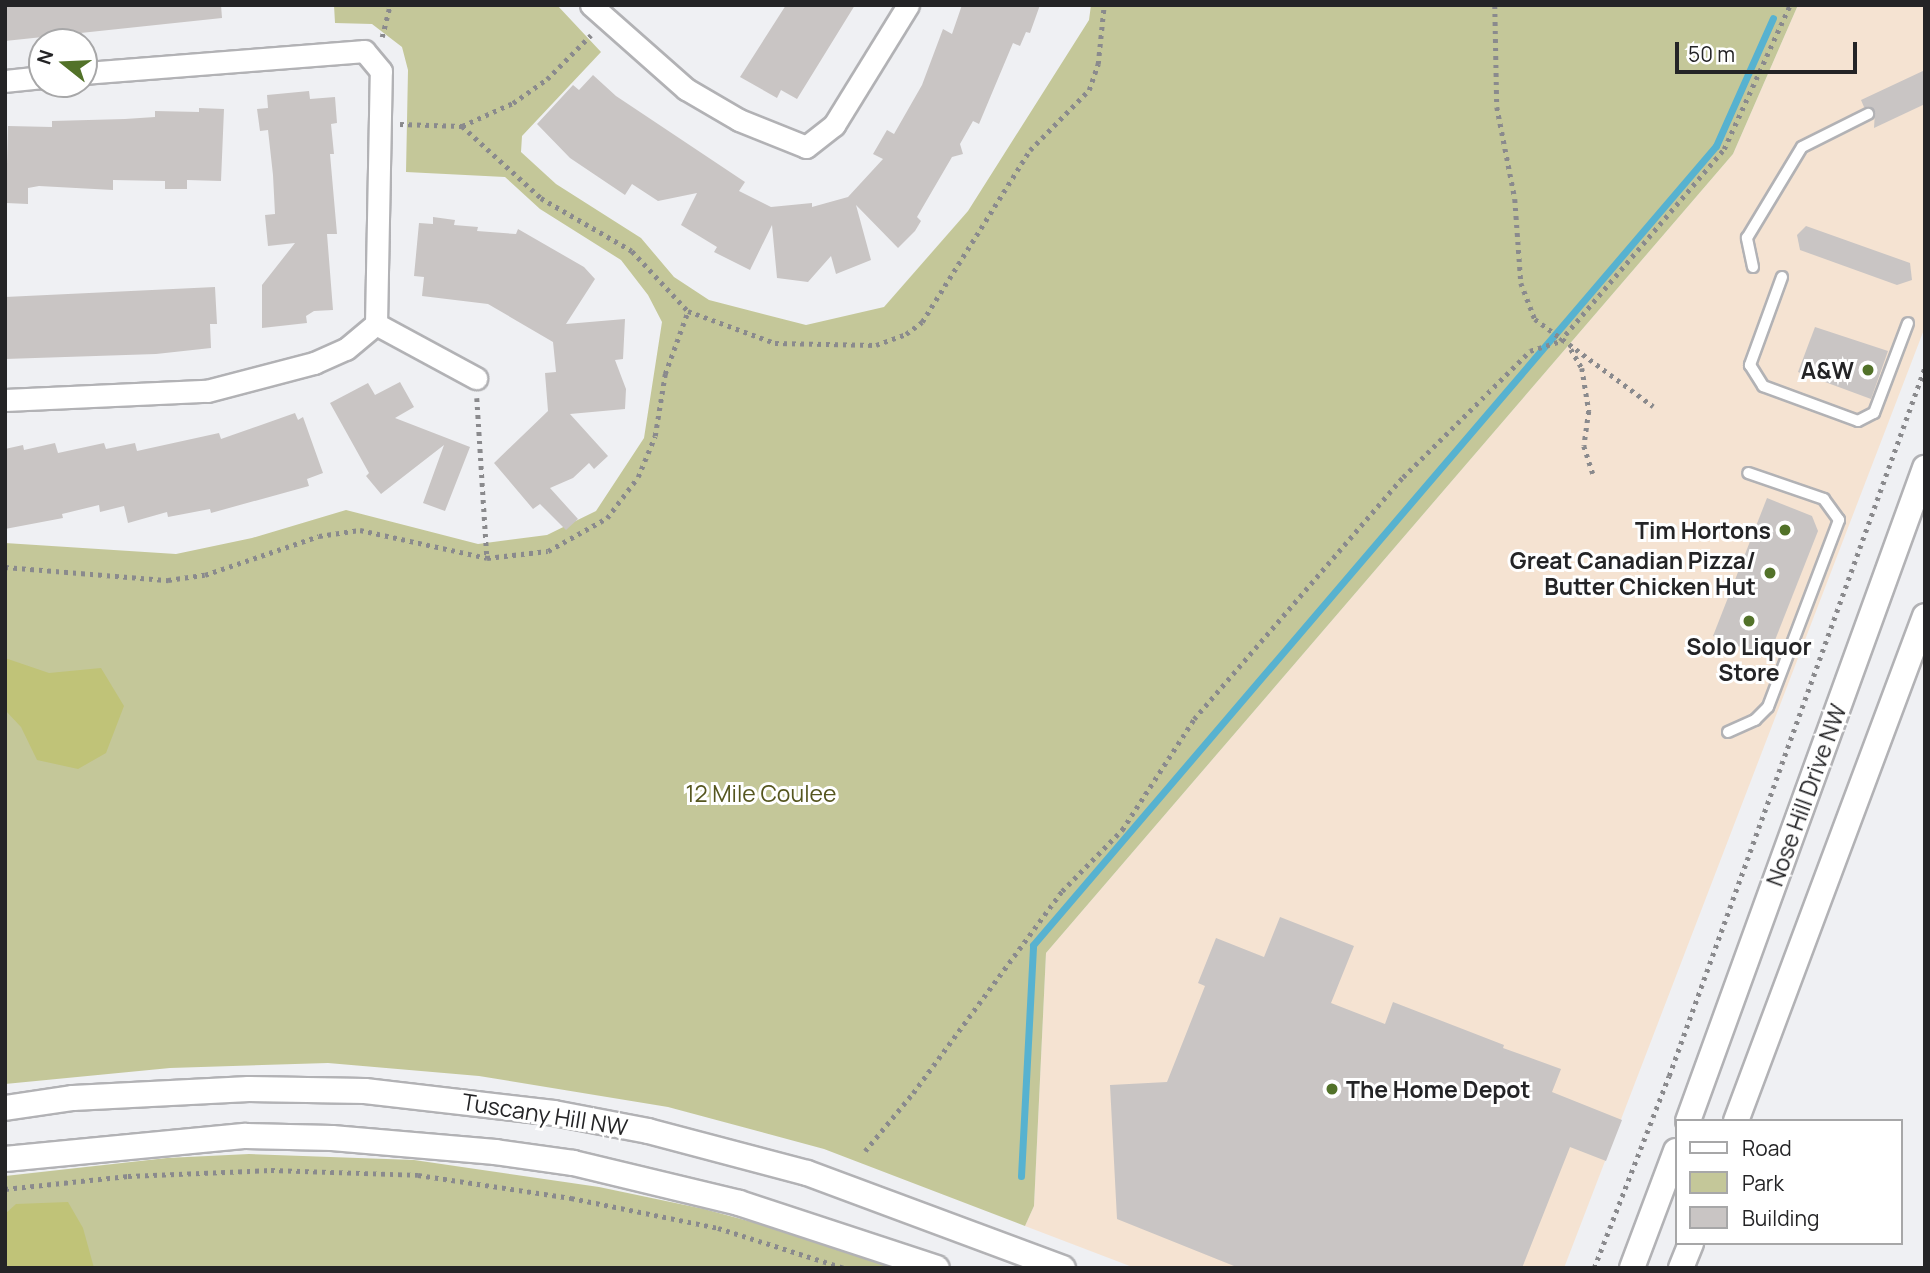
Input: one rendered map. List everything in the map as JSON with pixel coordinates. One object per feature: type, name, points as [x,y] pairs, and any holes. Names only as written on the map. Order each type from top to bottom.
[{"type":"street","points":[[598,13],[662,71],[704,100],[806,147],[834,125],[908,5]]},
{"type":"street","points":[[5,400],[207,391],[314,363],[346,349],[376,324],[381,71],[365,51],[98,72]]},
{"type":"street","points":[[5,81],[28,79]]},
{"type":"street","points":[[376,324],[476,378]]},
{"type":"street","name":"Nose Hill Drive NW","points":[[1689,1119],[1925,468]]},
{"type":"street","points":[[1737,1119],[1925,616]]},
{"type":"street","name":"Tuscany Hill NW","points":[[5,1108],[85,1097],[249,1088],[365,1091],[554,1113],[648,1131],[807,1173],[1063,1268]]},
{"type":"street","name":"Tuscany Hill NW","points":[[5,1159],[246,1136],[332,1138],[495,1152],[573,1163],[739,1203],[937,1268]]},
{"type":"street","points":[[1632,1268],[1674,1157]]},
{"type":"street","points":[[1626,1268],[1650,1221]]},
{"type":"street","points":[[1681,1268],[1689,1245]]},
{"type":"lane","points":[[1753,267],[1747,238],[1802,147],[1868,114]]},
{"type":"lane","points":[[1783,277],[1750,365],[1763,386],[1858,421],[1874,413],[1908,323]]},
{"type":"lane","points":[[1728,732],[1755,720],[1768,707],[1839,520],[1824,499],[1748,473]]},
{"type":"path","points":[[365,51],[381,38],[390,5]]},
{"type":"path","points":[[462,126],[541,198],[632,251],[688,311],[758,339],[805,345],[876,345],[914,328],[933,309],[1030,150],[1089,90],[1098,64],[1104,5]]},
{"type":"path","points":[[1495,5],[1497,107],[1516,199],[1521,283],[1535,319],[1560,341],[1653,406]]},
{"type":"path","points":[[864,1151],[913,1093],[1062,891],[1122,830],[1194,719],[1421,458],[1530,351],[1560,341],[1724,149],[1790,5]]},
{"type":"path","points":[[382,123],[462,126],[513,103],[547,79],[598,13]]},
{"type":"path","points":[[5,567],[168,580],[238,565],[319,536],[360,530],[487,558],[548,551],[607,518],[649,454],[665,374],[688,311]]},
{"type":"path","points":[[1569,345],[1582,368],[1589,411],[1584,446],[1593,474]]},
{"type":"path","points":[[1594,1268],[1669,1076],[1925,367]]},
{"type":"path","points":[[476,378],[487,558]]},
{"type":"path","points":[[5,1189],[128,1176],[271,1170],[418,1175],[572,1198],[718,1228],[844,1268]]},
{"type":"shaded area","points":[[1798,5],[1925,5],[1925,327],[1564,1268],[1135,1268],[1025,1226],[1034,1206],[1046,953],[1733,154]]},
{"type":"green space","name":"12 Mile Coulee","points":[[334,5],[557,5],[601,52],[522,136],[521,152],[556,184],[641,238],[674,277],[709,300],[806,325],[884,307],[968,211],[1089,20],[1091,5],[1798,5],[1733,154],[1046,953],[1034,1206],[1025,1226],[824,1149],[668,1107],[479,1076],[328,1063],[170,1068],[5,1084],[5,543],[176,554],[252,538],[346,510],[478,544],[547,535],[596,511],[644,438],[662,322],[648,295],[621,260],[540,209],[505,177],[406,172],[408,70],[402,47],[372,24],[335,23]]},
{"type":"green space","points":[[5,658],[49,673],[101,668],[124,706],[106,753],[78,769],[37,760],[21,727],[5,710]]},
{"type":"green space","points":[[249,1154],[414,1160],[599,1187],[704,1209],[822,1241],[895,1268],[5,1268],[5,1176],[167,1158]]},
{"type":"green space","points":[[68,1202],[83,1228],[94,1268],[5,1268],[5,1214],[16,1204]]},
{"type":"building","points":[[5,5],[221,5],[222,18],[98,31],[98,28],[28,28],[28,39],[5,41]]},
{"type":"building","points":[[786,5],[855,5],[797,99],[781,90],[777,98],[740,77]]},
{"type":"building","points":[[962,5],[1040,5],[1030,33],[1026,32],[1020,46],[1013,43],[979,124],[973,121],[960,144],[963,154],[952,157],[917,217],[921,221],[915,231],[898,248],[856,205],[871,260],[836,274],[831,256],[808,282],[777,278],[772,225],[750,270],[714,252],[717,247],[681,225],[697,193],[658,201],[632,184],[625,195],[570,158],[537,124],[573,85],[579,90],[593,75],[616,96],[745,182],[739,191],[771,207],[812,203],[812,207],[848,197],[883,159],[873,154],[887,130],[894,134],[922,85],[943,29],[952,34]]},
{"type":"building","points":[[1925,70],[1925,104],[1874,128],[1875,111],[1864,107],[1861,100]]},
{"type":"building","points":[[309,91],[310,99],[335,97],[337,123],[331,124],[334,154],[330,154],[337,234],[327,234],[333,310],[314,311],[306,316],[307,323],[262,328],[262,285],[295,243],[268,246],[265,215],[275,214],[273,175],[268,130],[260,131],[257,109],[268,108],[267,95]]},
{"type":"building","points":[[199,108],[224,109],[221,181],[187,180],[187,189],[165,189],[165,181],[113,180],[113,190],[39,186],[28,188],[28,204],[6,203],[8,126],[52,127],[52,121],[155,117],[155,111],[199,112]]},
{"type":"building","points":[[433,217],[455,220],[454,225],[478,227],[477,231],[516,234],[518,229],[584,267],[595,279],[566,324],[625,319],[623,359],[615,360],[626,389],[625,409],[570,414],[608,456],[594,469],[589,463],[573,478],[550,488],[578,519],[566,530],[540,504],[533,509],[494,463],[548,411],[545,373],[556,372],[553,342],[488,304],[422,296],[424,277],[414,276],[419,223],[433,224]]},
{"type":"building","points":[[1806,226],[1910,263],[1912,280],[1897,285],[1800,250],[1797,235]]},
{"type":"building","points":[[215,287],[217,324],[210,324],[211,348],[156,354],[5,359],[5,297]]},
{"type":"building","points":[[1815,327],[1888,351],[1871,399],[1798,372]]},
{"type":"building","points":[[400,382],[414,407],[395,418],[470,447],[445,511],[423,503],[444,445],[381,494],[366,476],[369,473],[330,403],[368,383],[375,395]]},
{"type":"building","points":[[295,413],[298,420],[303,417],[323,473],[307,479],[309,486],[211,513],[210,509],[168,517],[167,512],[128,523],[124,506],[100,512],[99,505],[62,514],[63,518],[5,529],[5,449],[23,445],[24,450],[55,443],[58,453],[104,443],[106,449],[135,443],[137,451],[219,433],[221,439]]},
{"type":"building","points":[[1767,498],[1812,516],[1818,531],[1768,658],[1713,636]]},
{"type":"building","name":"The Home Depot","points":[[1280,917],[1354,946],[1331,1003],[1385,1024],[1393,1002],[1504,1045],[1503,1048],[1561,1069],[1552,1092],[1622,1120],[1606,1161],[1570,1147],[1522,1268],[1239,1268],[1117,1219],[1110,1085],[1167,1082],[1205,986],[1198,983],[1216,938],[1264,957]]},
{"type":"waterway","points":[[1021,1176],[1033,945],[1716,146],[1773,18]]},
{"type":"place","name":"A&W","points":[[1868,370]]},
{"type":"place","name":"Tim Hortons","points":[[1785,530]]},
{"type":"place","name":"Great Canadian Pizza/ Butter Chicken Hut","points":[[1770,573]]},
{"type":"place","name":"Solo Liquor Store","points":[[1749,621]]},
{"type":"place","name":"The Home Depot","points":[[1332,1089]]}]
